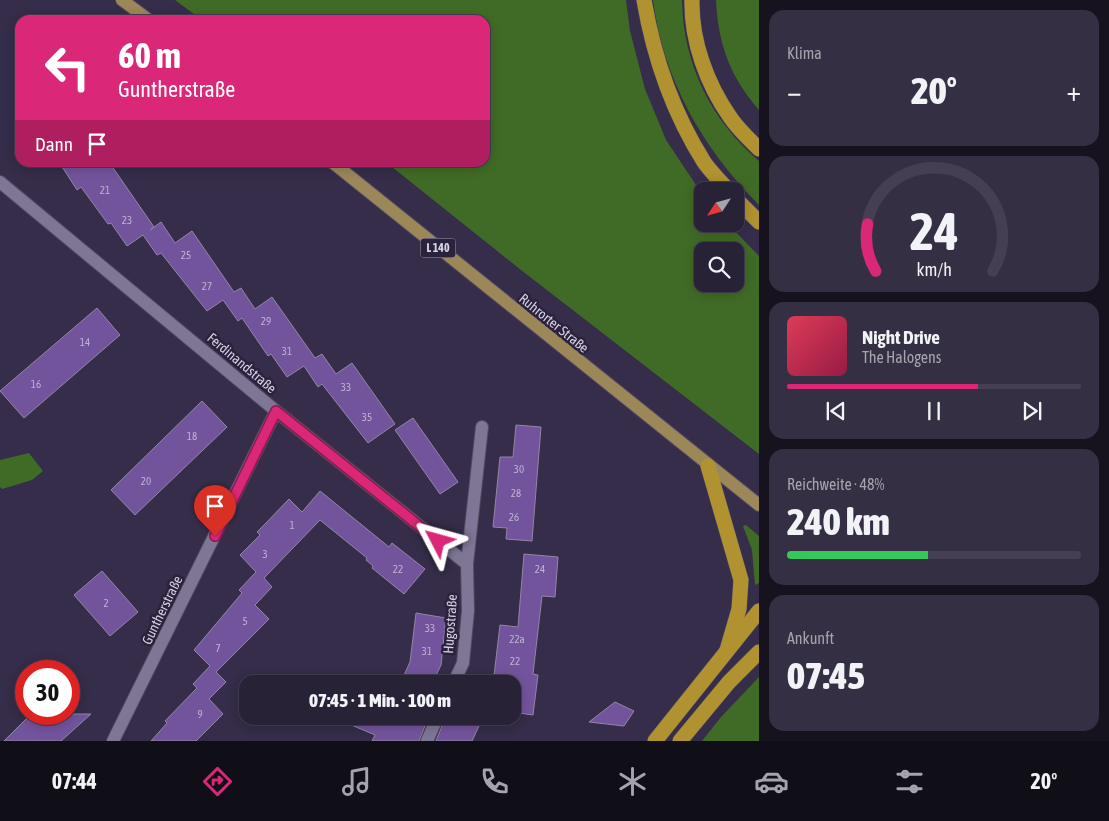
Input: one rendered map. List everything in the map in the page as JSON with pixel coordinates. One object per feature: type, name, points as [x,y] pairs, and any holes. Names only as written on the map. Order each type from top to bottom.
[{"type":"highway","points":[[644,0],[650,39],[671,102],[705,163],[721,182]]},
{"type":"highway","points":[[692,0],[692,18],[711,88],[731,119],[759,149]]},
{"type":"highway","points":[[744,207],[759,222]]},
{"type":"highway","points":[[708,466],[742,580],[739,609],[726,650]]},
{"type":"highway","points":[[655,741],[759,611]]},
{"type":"highway","points":[[680,741],[730,682],[759,652]]},
{"type":"highway","points":[[730,682],[759,658]]},
{"type":"main road","points":[[122,0],[142,15]]},
{"type":"main road","name":"Ruhrorter Straße","points":[[338,167],[708,466],[759,505]]},
{"type":"street","name":"Ferdinandstraße","points":[[0,182],[276,411],[467,564]]},
{"type":"street","name":"Guntherstraße","points":[[113,741],[276,411]]},
{"type":"street","name":"Hugostraße","points":[[457,675],[462,663],[468,611],[467,564],[482,427]]},
{"type":"street","points":[[427,741],[434,725]]},
{"type":"green space","points":[[175,0],[626,0],[630,31],[645,89],[666,140],[694,182],[694,232],[736,232],[759,256],[759,454],[521,270],[392,167],[490,167],[490,15],[195,15]]},
{"type":"green space","points":[[653,0],[682,0],[688,46],[694,68],[703,89],[727,128],[759,161],[759,205],[744,188],[744,182],[738,182],[703,136],[676,85],[658,29]]},
{"type":"green space","points":[[716,0],[759,0],[759,110],[740,85],[727,59],[719,31]]},
{"type":"green space","points":[[29,453],[43,471],[32,480],[2,489],[0,487],[0,460]]},
{"type":"green space","points":[[746,525],[759,536],[759,583],[755,585],[752,550],[743,526]]},
{"type":"green space","points":[[759,677],[759,741],[702,741],[721,717]]},
{"type":"building","points":[[62,167],[112,167],[154,227],[150,230],[161,222],[175,243],[192,231],[234,292],[241,288],[255,309],[272,297],[315,358],[322,354],[336,374],[352,363],[395,424],[368,443],[322,384],[318,387],[304,366],[287,377],[271,354],[268,356],[242,318],[238,321],[223,300],[207,311],[161,253],[157,255],[143,235],[127,246],[111,223],[108,224],[81,187],[77,190]]},
{"type":"building","points":[[97,308],[120,335],[24,418],[0,391]]},
{"type":"building","points":[[202,401],[227,427],[135,515],[111,490]]},
{"type":"building","points":[[413,418],[458,482],[440,494],[395,430]]},
{"type":"building","points":[[516,425],[541,427],[532,541],[506,539],[507,528],[493,527],[500,457],[513,457]]},
{"type":"building","points":[[320,491],[389,547],[392,543],[425,569],[404,594],[372,568],[373,566],[366,560],[367,558],[320,520],[264,578],[272,587],[255,605],[269,619],[216,672],[226,682],[209,699],[223,714],[196,741],[151,741],[167,723],[165,721],[197,688],[193,684],[210,666],[194,650],[242,593],[239,590],[256,572],[240,555],[260,535],[257,532],[289,499],[302,512]]},
{"type":"building","points":[[524,554],[558,557],[555,597],[542,596],[533,674],[538,675],[533,715],[521,713],[521,675],[494,675],[500,625],[518,627]]},
{"type":"building","points":[[102,571],[138,612],[110,636],[74,595]]},
{"type":"building","points":[[416,613],[446,618],[441,665],[436,675],[404,675],[410,662]]},
{"type":"building","points":[[615,702],[634,711],[624,726],[589,722]]},
{"type":"building","points":[[80,714],[91,714],[80,724]]},
{"type":"building","points":[[20,725],[79,725],[61,741],[4,741]]},
{"type":"building","points":[[351,725],[425,725],[419,741],[372,741],[375,735]]},
{"type":"building","points":[[442,725],[479,726],[472,741],[436,741]]},
{"type":"route","points":[[215,536],[276,411],[438,541]]}]
